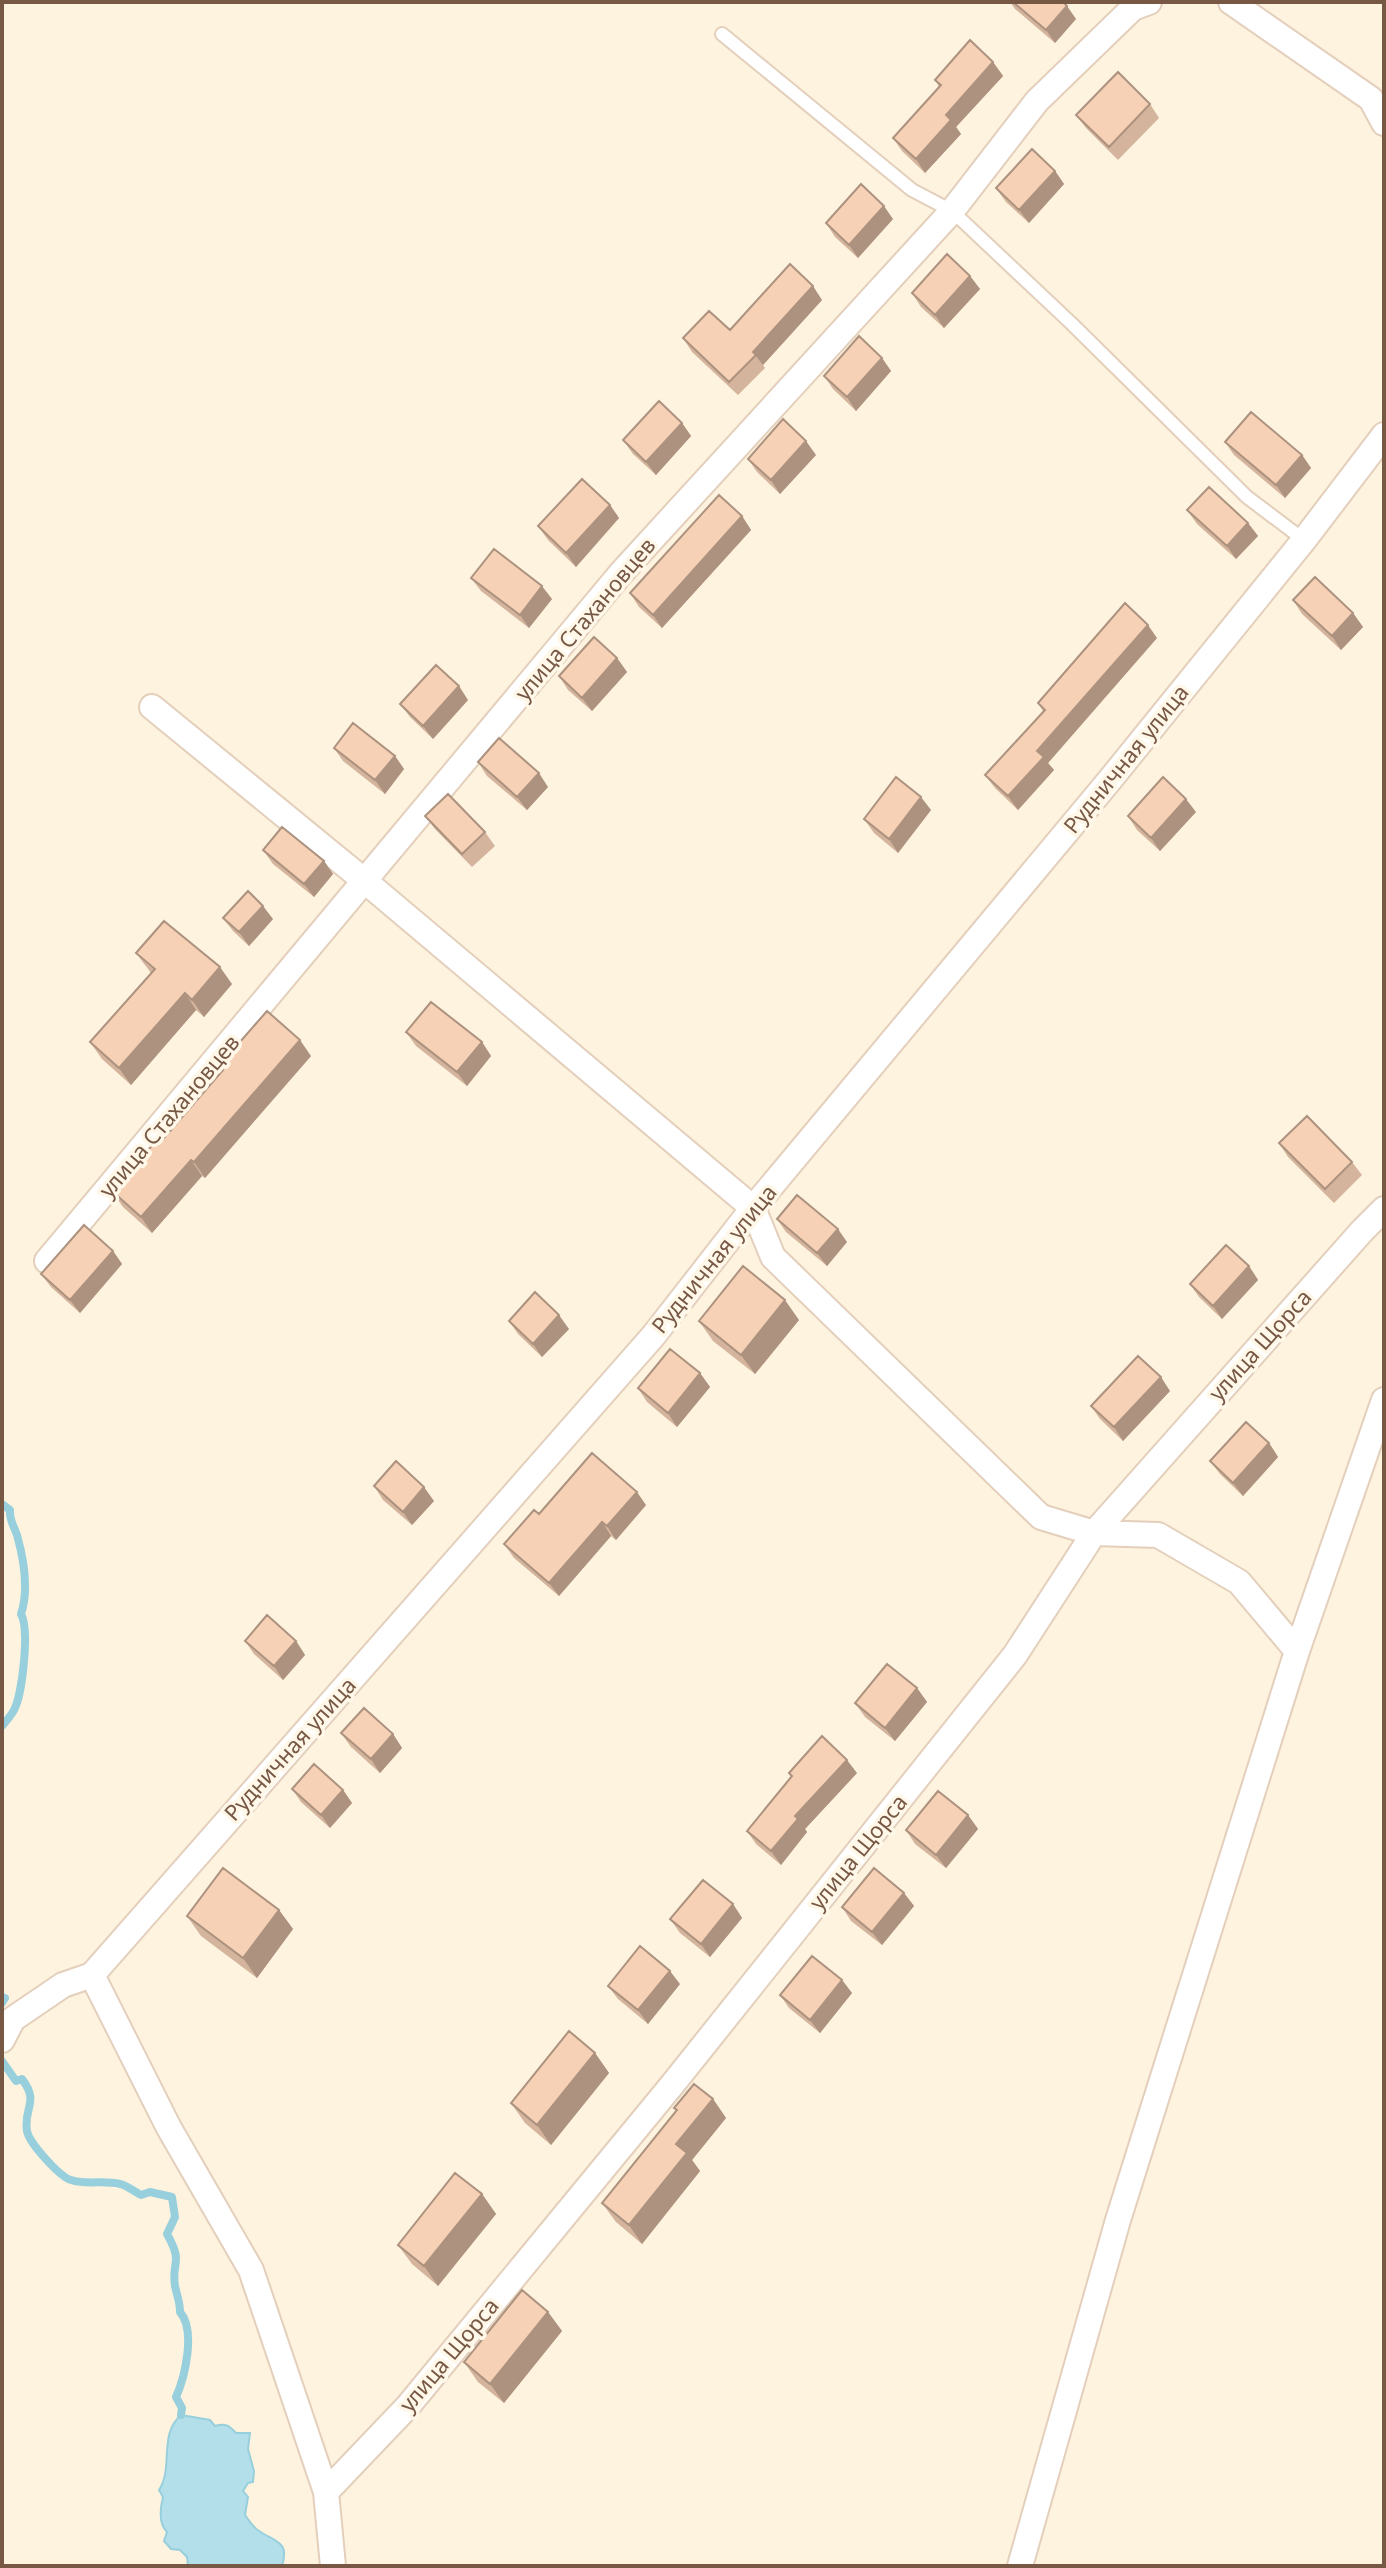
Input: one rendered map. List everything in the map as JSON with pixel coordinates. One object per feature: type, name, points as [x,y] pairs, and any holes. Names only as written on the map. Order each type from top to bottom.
[{"type":"street","name":"улица Стахановцев","points":[[47,1261],[622,572],[952,211],[1037,101],[1133,8],[1149,2]]},
{"type":"street","points":[[1231,2],[1378,98],[1384,123]]},
{"type":"street","name":"Рудничная улица","points":[[2,2040],[13,2019],[63,1985],[92,1975],[654,1335],[753,1208],[1099,793],[1304,540],[1384,435]]},
{"type":"street","points":[[152,707],[366,882],[753,1208],[773,1257],[1041,1517],[1094,1533],[1158,1535],[1239,1582],[1297,1651]]},
{"type":"street","name":"улица Щорса","points":[[326,2492],[408,2406],[682,2073],[1015,1655],[1094,1533],[1373,1235],[1384,1209]]},
{"type":"street","points":[[1020,2566],[1118,2220],[1297,1651],[1384,1400]]},
{"type":"street","points":[[92,1975],[169,2128],[251,2270],[326,2492],[333,2566]]},
{"type":"lane","points":[[722,34],[912,190],[952,211],[1247,497],[1304,540]]},
{"type":"water","points":[[181,2415],[210,2420],[215,2426],[227,2425],[236,2433],[250,2433],[248,2449],[254,2471],[253,2482],[248,2483],[243,2491],[248,2497],[245,2515],[257,2529],[280,2543],[284,2552],[282,2566],[188,2566],[187,2557],[180,2550],[171,2549],[164,2541],[167,2532],[161,2520],[163,2497],[159,2490],[166,2471],[170,2432]]},
{"type":"building","points":[[1013,2],[1063,2],[1067,6],[1046,30]]},
{"type":"building","points":[[970,40],[993,62],[946,115],[951,120],[916,159],[893,138],[941,85],[935,80]]},
{"type":"building","points":[[1118,72],[1150,104],[1109,147],[1076,115]]},
{"type":"building","points":[[1032,149],[1055,171],[1019,210],[996,188]]},
{"type":"building","points":[[861,184],[884,206],[849,245],[826,223]]},
{"type":"building","points":[[947,254],[970,276],[935,315],[912,293]]},
{"type":"building","points":[[790,264],[813,286],[753,352],[756,355],[729,382],[683,338],[709,311],[730,330]]},
{"type":"building","points":[[859,336],[882,358],[847,397],[824,376]]},
{"type":"building","points":[[659,401],[682,423],[646,462],[623,440]]},
{"type":"building","points":[[1251,412],[1302,455],[1276,485],[1225,442]]},
{"type":"building","points":[[783,419],[806,441],[771,480],[748,459]]},
{"type":"building","points":[[582,479],[610,505],[566,553],[538,526]]},
{"type":"building","points":[[1209,487],[1248,523],[1227,546],[1187,510]]},
{"type":"building","points":[[719,495],[742,516],[653,615],[630,593]]},
{"type":"building","points":[[494,549],[542,586],[520,615],[471,578]]},
{"type":"building","points":[[1315,577],[1353,613],[1332,636],[1293,600]]},
{"type":"building","points":[[1125,603],[1148,625],[1037,751],[1044,757],[1008,796],[985,775],[1045,710],[1038,703]]},
{"type":"building","points":[[594,637],[617,658],[582,698],[559,676]]},
{"type":"building","points":[[436,665],[459,686],[423,726],[400,704]]},
{"type":"building","points":[[353,723],[395,756],[375,780],[334,748]]},
{"type":"building","points":[[499,738],[539,773],[517,797],[478,762]]},
{"type":"building","points":[[896,777],[921,797],[889,839],[864,819]]},
{"type":"building","points":[[1163,777],[1186,799],[1151,838],[1128,816]]},
{"type":"building","points":[[448,794],[485,832],[462,854],[425,816]]},
{"type":"building","points":[[282,827],[324,861],[304,884],[263,850]]},
{"type":"building","points":[[248,891],[263,906],[239,932],[223,918]]},
{"type":"building","points":[[164,921],[220,967],[192,1000],[185,993],[119,1068],[90,1042],[155,969],[136,953]]},
{"type":"building","points":[[431,1002],[482,1042],[457,1072],[406,1032]]},
{"type":"building","points":[[267,1011],[300,1040],[194,1162],[191,1160],[141,1217],[112,1191],[155,1142],[158,1145],[223,1070],[219,1066]]},
{"type":"building","points":[[1307,1116],[1352,1162],[1325,1189],[1279,1143]]},
{"type":"building","points":[[797,1195],[838,1229],[817,1253],[777,1219]]},
{"type":"building","points":[[84,1225],[113,1251],[70,1300],[41,1274]]},
{"type":"building","points":[[1226,1245],[1249,1266],[1213,1306],[1190,1284]]},
{"type":"building","points":[[743,1266],[785,1300],[741,1355],[699,1321]]},
{"type":"building","points":[[535,1292],[559,1315],[533,1344],[509,1321]]},
{"type":"building","points":[[670,1349],[700,1373],[668,1413],[638,1388]]},
{"type":"building","points":[[1138,1356],[1161,1377],[1114,1427],[1091,1406]]},
{"type":"building","points":[[1246,1422],[1269,1443],[1233,1483],[1210,1461]]},
{"type":"building","points":[[592,1453],[637,1492],[607,1526],[602,1522],[549,1583],[504,1544],[534,1510],[539,1514]]},
{"type":"building","points":[[396,1461],[424,1487],[403,1512],[374,1486]]},
{"type":"building","points":[[267,1615],[296,1641],[274,1666],[245,1641]]},
{"type":"building","points":[[887,1664],[917,1688],[885,1728],[855,1703]]},
{"type":"building","points":[[364,1708],[393,1734],[371,1759],[341,1733]]},
{"type":"building","points":[[822,1736],[847,1760],[795,1816],[798,1819],[771,1851],[747,1831],[792,1776],[789,1773]]},
{"type":"building","points":[[314,1764],[343,1790],[321,1815],[292,1789]]},
{"type":"building","points":[[938,1791],[968,1815],[936,1855],[906,1830]]},
{"type":"building","points":[[223,1868],[279,1910],[243,1958],[187,1916]]},
{"type":"building","points":[[874,1868],[904,1893],[872,1932],[842,1907]]},
{"type":"building","points":[[703,1880],[733,1904],[701,1944],[670,1919]]},
{"type":"building","points":[[640,1946],[670,1971],[638,2010],[608,1986]]},
{"type":"building","points":[[812,1956],[842,1980],[810,2020],[780,1995]]},
{"type":"building","points":[[569,2031],[595,2053],[537,2125],[511,2103]]},
{"type":"building","points":[[694,2084],[713,2099],[676,2144],[687,2153],[629,2225],[602,2203],[677,2110],[674,2108]]},
{"type":"building","points":[[455,2173],[482,2194],[424,2266],[398,2245]]},
{"type":"building","points":[[522,2290],[548,2312],[490,2384],[464,2362]]},
{"type":"waterway","points":[[2,1504],[10,1510],[25,1575],[21,1614],[25,1634],[22,1678],[17,1703],[2,1726]]},
{"type":"waterway","points":[[2,1997],[5,1998],[2,2003]]},
{"type":"waterway","points":[[2,2061],[16,2081],[22,2079],[30,2094],[26,2123],[29,2136],[39,2151],[66,2178],[114,2183],[141,2195],[150,2192],[172,2197],[175,2217],[167,2234],[175,2251],[175,2286],[188,2342],[183,2378],[176,2397],[182,2408],[181,2415]]}]
